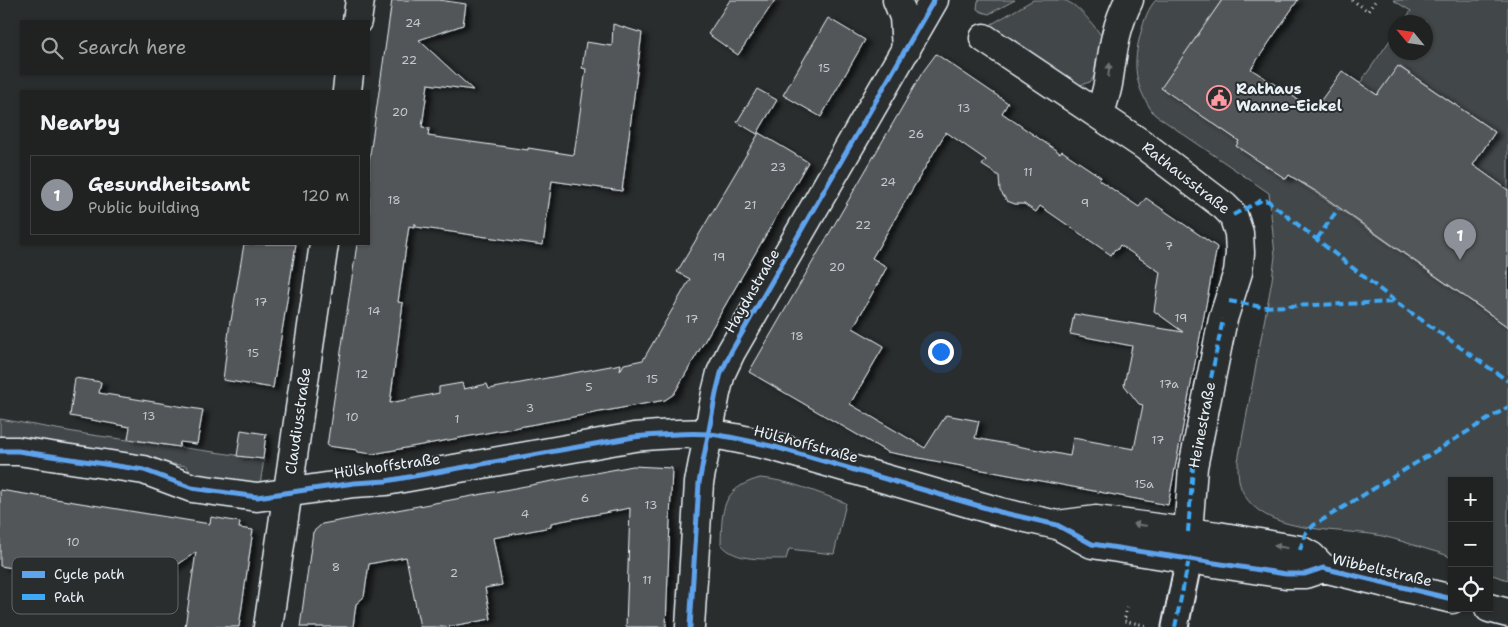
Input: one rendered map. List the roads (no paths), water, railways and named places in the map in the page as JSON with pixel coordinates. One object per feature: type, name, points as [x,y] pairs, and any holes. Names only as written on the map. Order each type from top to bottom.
[{"type":"street","points":[[357,20],[360,0]]},
{"type":"street","points":[[897,0],[904,18],[906,50]]},
{"type":"street","name":"Haydnstraße","points":[[690,627],[698,499],[708,434],[721,373],[731,352],[934,0]]},
{"type":"street","points":[[1100,115],[1108,86],[1118,24],[1129,0]]},
{"type":"street","name":"Rathausstraße","points":[[984,38],[1161,158],[1233,215],[1239,233],[1240,253],[1238,272],[1222,318]]},
{"type":"street","points":[[347,90],[349,75]]},
{"type":"street","name":"Claudiusstraße","points":[[268,627],[324,245]]},
{"type":"street","name":"Heinestraße","points":[[1188,532],[1193,466],[1222,318]]},
{"type":"street","name":"Hülshoffstraße","points":[[0,451],[18,451],[144,470],[192,488],[257,497],[354,483],[386,481],[634,437],[664,434],[708,434],[775,447],[1000,512],[1057,525],[1092,544],[1188,558]]},
{"type":"street","name":"Hülshoffstraße","points":[[1057,525],[1096,520],[1188,532]]},
{"type":"street","name":"Wibbeltstraße","points":[[1188,532],[1300,550],[1311,556],[1323,568],[1448,598]]},
{"type":"street","points":[[1176,627],[1188,558]]},
{"type":"street","name":"Wibbeltstraße","points":[[1188,558],[1286,574],[1305,574],[1323,568]]},
{"type":"street","points":[[1493,609],[1508,613]]},
{"type":"place","name":"Rathaus Wanne-Eickel","points":[[1219,98]]},
{"type":"place","name":"Gesundheitsamt","points":[[1460,260]]}]
